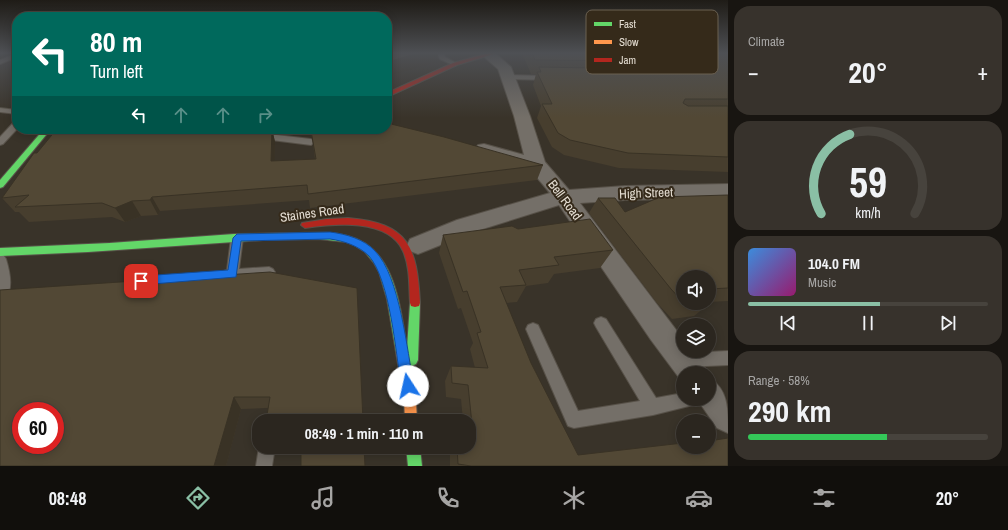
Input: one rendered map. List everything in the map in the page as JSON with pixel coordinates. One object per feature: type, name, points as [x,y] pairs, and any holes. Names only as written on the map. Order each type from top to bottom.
[{"type":"main road","points":[[392,93],[431,75]]},
{"type":"main road","points":[[0,185],[44,134]]},
{"type":"main road","name":"Staines Road","points":[[0,252],[98,249],[237,238],[339,220],[358,220],[376,224],[398,238],[406,247],[411,258],[414,290],[414,325],[410,400]]},
{"type":"main road","name":"Staines Road","points":[[251,236],[330,236],[344,238],[357,243],[371,252],[380,263],[385,274],[395,314],[411,414]]},
{"type":"main road","points":[[414,454],[415,466]]},
{"type":"street","name":"Bell Road","points":[[507,77],[522,116],[536,164],[564,197],[686,366]]},
{"type":"street","points":[[468,145],[536,164]]},
{"type":"street","name":"High Street","points":[[418,245],[465,226],[556,198],[728,191]]},
{"type":"lane","points":[[507,77],[561,78]]},
{"type":"lane","points":[[0,110],[12,111]]},
{"type":"lane","points":[[0,142],[12,129]]},
{"type":"lane","points":[[248,135],[311,142]]},
{"type":"lane","points":[[232,274],[237,238]]},
{"type":"lane","points":[[0,259],[6,281],[2,300]]},
{"type":"lane","points":[[216,275],[269,272]]},
{"type":"lane","points":[[2,300],[16,294]]},
{"type":"lane","points":[[600,323],[654,407]]},
{"type":"lane","points":[[533,329],[574,420],[654,407],[676,399]]},
{"type":"lane","points":[[716,373],[728,358]]},
{"type":"lane","points":[[264,466],[266,454]]},
{"type":"building","points":[[538,75],[728,75],[728,99],[685,99],[683,103],[688,106],[728,106],[728,157],[628,153],[570,140],[558,133],[542,104],[552,104]]},
{"type":"building","points":[[392,124],[444,137],[543,165],[308,194],[307,185],[152,197],[150,200],[132,201],[115,208],[102,203],[15,207],[29,195],[2,198],[34,153],[37,153],[53,134],[272,134],[271,161],[316,159],[312,134],[392,134]]},
{"type":"building","points":[[728,195],[728,288],[716,289],[716,270],[676,270],[676,294],[598,198],[615,198],[625,212],[660,197]]},
{"type":"building","points":[[590,219],[613,250],[554,257],[559,265],[519,270],[526,285],[500,287],[531,363],[578,455],[676,444],[676,454],[716,454],[716,440],[728,438],[728,466],[471,466],[458,464],[457,454],[476,454],[476,414],[471,414],[468,385],[452,383],[451,366],[488,368],[477,333],[481,332],[467,291],[463,292],[443,235],[512,226],[518,229]]},
{"type":"building","points":[[270,272],[357,288],[363,414],[267,414],[270,397],[234,397],[214,466],[0,466],[0,290]]},
{"type":"building","points":[[301,454],[364,454],[365,466],[301,466]]},
{"type":"traffic: fast","points":[[0,185],[44,134]]},
{"type":"traffic: fast","points":[[0,252],[264,237],[330,236],[346,239],[358,243],[368,249],[378,261],[384,272],[392,299],[402,352]]},
{"type":"traffic: fast","points":[[412,360],[415,303]]},
{"type":"traffic: fast","points":[[414,454],[415,466]]},
{"type":"traffic: slow","points":[[402,352],[410,400],[411,414]]},
{"type":"traffic: jam","points":[[392,93],[431,75]]},
{"type":"traffic: jam","points":[[305,225],[337,221],[358,222],[379,227],[396,236],[404,244],[411,259],[415,303]]},
{"type":"route","points":[[141,281],[232,274],[237,238],[251,236],[330,236],[344,238],[357,243],[371,252],[380,263],[385,274],[395,314],[408,386]]}]
